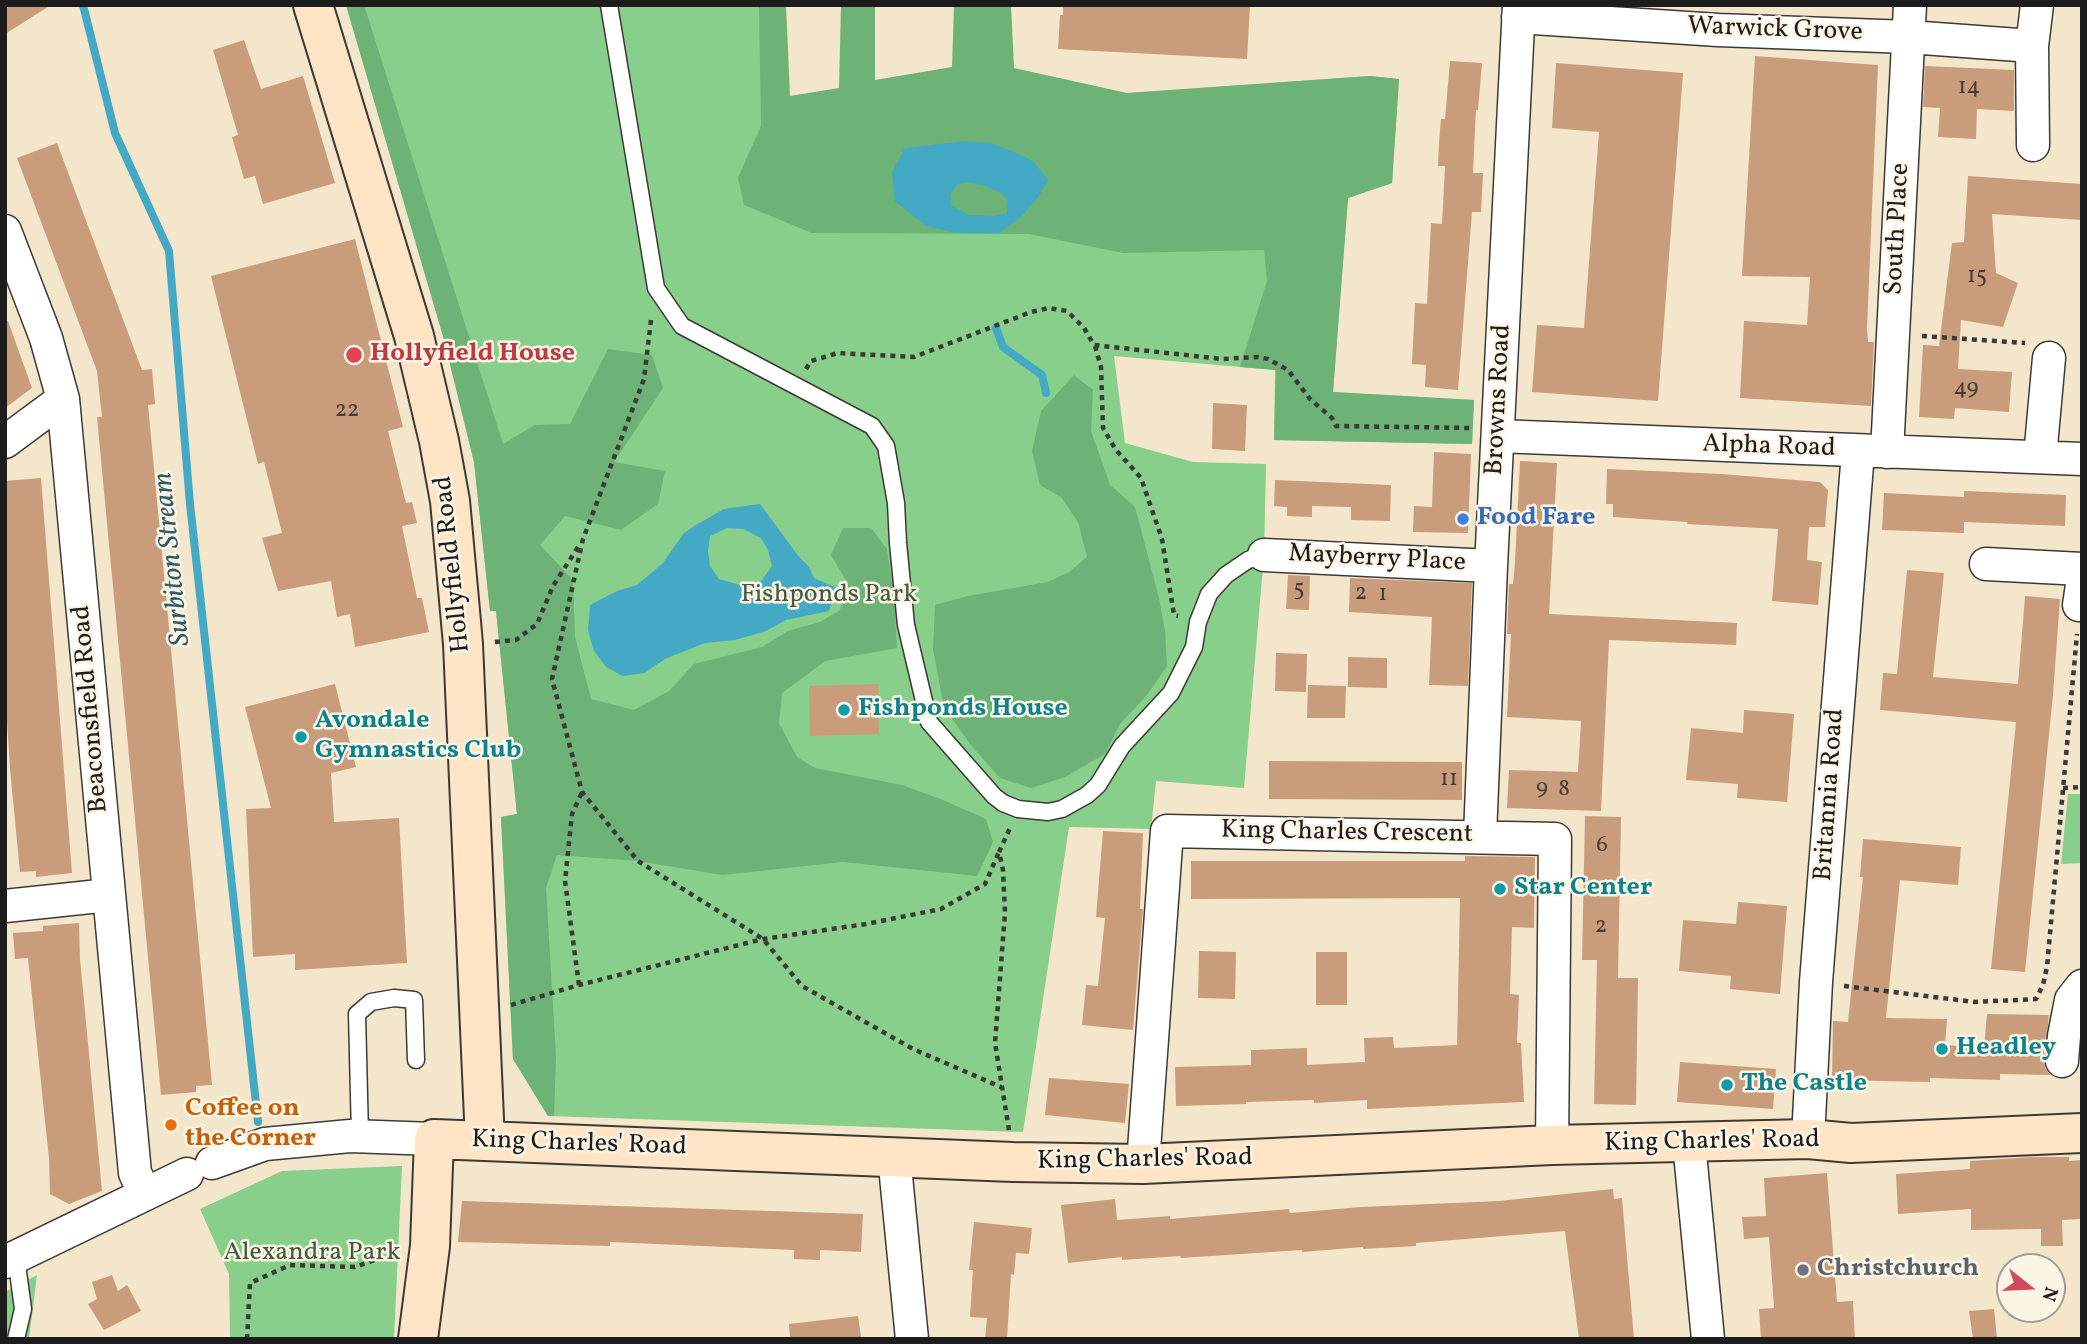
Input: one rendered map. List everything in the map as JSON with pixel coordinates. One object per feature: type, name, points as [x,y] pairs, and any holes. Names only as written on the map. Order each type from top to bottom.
[{"type":"street","name":"Hollyfield Road","points":[[313,5],[414,336],[450,501],[463,644],[485,1141]]},
{"type":"street","name":"South Place","points":[[1872,452],[1893,333],[1910,5]]},
{"type":"street","points":[[2033,145],[2032,46],[2037,5]]},
{"type":"street","name":"Warwick Grove","points":[[1518,11],[1718,30],[1909,37],[2032,46]]},
{"type":"street","name":"Browns Road","points":[[1480,836],[1518,11]]},
{"type":"street","name":"Beaconsfield Road","points":[[5,231],[46,338],[63,399],[135,1173],[145,1194]]},
{"type":"street","points":[[2040,457],[2049,358]]},
{"type":"street","points":[[5,442],[63,399]]},
{"type":"street","name":"Alpha Road","points":[[1498,436],[2082,459]]},
{"type":"street","name":"Britannia Road","points":[[1808,1139],[1816,982],[1872,452]]},
{"type":"street","name":"Mayberry Place","points":[[1264,555],[1491,566]]},
{"type":"street","points":[[1986,564],[2082,569]]},
{"type":"street","name":"King Charles Crescent","points":[[1143,1164],[1167,831],[1555,839],[1552,1145]]},
{"type":"street","points":[[5,905],[109,895]]},
{"type":"street","points":[[2062,1061],[2071,1000],[2082,986]]},
{"type":"street","name":"King Charles' Road","points":[[11,1259],[200,1168],[265,1144],[360,1136],[1013,1162],[1143,1164],[1552,1145],[1808,1139],[1851,1143],[2082,1133]]},
{"type":"street","points":[[418,1339],[430,1246],[434,1139]]},
{"type":"street","points":[[1689,1143],[1709,1339]]},
{"type":"street","points":[[894,1156],[912,1339]]},
{"type":"lane","points":[[609,5],[656,288],[682,326],[872,426],[886,446],[896,503],[906,625],[929,722],[994,796],[1003,803],[1033,812],[1062,809],[1087,795],[1098,785],[1122,746],[1171,693],[1194,647],[1198,622],[1209,594],[1227,575],[1248,560],[1264,555]]},
{"type":"lane","points":[[360,1136],[358,1014],[371,1002],[394,998],[414,1000],[416,1060]]},
{"type":"lane","points":[[11,1259],[23,1309],[16,1339]]},
{"type":"path","points":[[656,288],[643,379],[583,539],[552,679],[582,792],[638,861],[763,939],[802,986],[913,1049],[1001,1087]]},
{"type":"path","points":[[793,386],[811,361],[838,353],[914,357],[1031,312],[1049,309],[1067,311],[1084,328],[1094,345],[1101,367],[1103,428],[1116,450],[1141,478],[1149,497],[1162,539],[1174,614],[1198,622]]},
{"type":"path","points":[[1893,333],[2033,343],[2049,358]]},
{"type":"path","points":[[1094,345],[1223,359],[1268,359],[1288,370],[1310,399],[1332,418],[1336,426],[1473,428],[1498,436]]},
{"type":"path","points":[[463,644],[516,640],[537,624],[553,586],[583,539]]},
{"type":"path","points":[[1816,982],[1975,1002],[2036,999],[2047,967],[2081,595]]},
{"type":"path","points":[[2063,788],[2082,787]]},
{"type":"path","points":[[579,985],[565,881],[572,814],[582,792]]},
{"type":"path","points":[[479,1014],[579,985],[763,939],[866,924],[941,909],[985,884],[1018,808]]},
{"type":"path","points":[[999,852],[1003,870],[1005,913],[995,1044],[1013,1162]]},
{"type":"path","points":[[247,1339],[250,1283],[290,1265],[355,1267],[399,1251],[430,1246]]},
{"type":"green space","name":"Fishponds Park","points":[[346,5],[772,5],[772,126],[975,104],[1370,76],[1399,79],[1392,183],[1348,198],[1333,392],[1474,400],[1472,444],[1274,440],[1275,370],[1114,356],[1125,443],[1193,462],[1266,464],[1264,555],[1244,788],[1156,781],[1151,829],[1069,827],[1023,1132],[548,1116],[513,1059],[501,817],[517,814],[496,611],[490,611],[474,462],[443,336]]},
{"type":"green space","points":[[346,5],[364,5],[503,444],[535,425],[570,424],[608,349],[652,355],[663,388],[614,462],[665,471],[658,504],[621,530],[565,516],[540,545],[573,580],[575,637],[591,699],[634,710],[669,691],[694,664],[762,647],[788,631],[820,622],[840,610],[848,584],[831,555],[843,528],[871,528],[887,549],[894,595],[897,648],[825,661],[782,693],[779,723],[797,757],[815,768],[902,785],[943,800],[986,819],[993,842],[977,876],[843,862],[722,875],[638,861],[557,855],[546,888],[556,1057],[554,1116],[548,1116],[513,1059],[501,817],[517,814],[496,611],[490,611],[474,462],[443,336]]},
{"type":"green space","points":[[759,5],[786,5],[790,96],[839,88],[841,5],[875,5],[875,80],[952,67],[954,5],[1011,5],[1014,68],[1127,93],[1370,76],[1399,79],[1392,183],[1348,198],[1333,392],[1474,400],[1472,444],[1274,440],[1276,370],[1240,367],[1267,281],[1264,250],[1123,253],[1029,234],[812,233],[744,205],[738,178],[761,126]]},
{"type":"green space","points":[[1074,375],[1093,390],[1091,431],[1110,485],[1135,507],[1159,598],[1165,631],[1167,666],[1147,695],[1120,724],[1105,754],[1065,777],[1031,788],[1000,778],[970,744],[944,707],[933,650],[935,605],[968,596],[1048,582],[1069,572],[1087,557],[1078,522],[1061,497],[1040,485],[1032,451],[1041,411]]},
{"type":"green space","points":[[2068,794],[2082,794],[2082,863],[2061,864]]},
{"type":"green space","name":"Alexandra Park","points":[[402,1166],[394,1339],[230,1339],[229,1274],[200,1209],[282,1171]]},
{"type":"green space","points":[[37,1275],[29,1339],[5,1339],[5,1292]]},
{"type":"water","points":[[966,141],[991,143],[1033,161],[1048,180],[1039,196],[1020,218],[999,233],[955,233],[926,226],[895,201],[892,172],[905,148]],"holes":[[[966,182],[999,192],[1008,200],[1007,213],[996,216],[969,215],[952,206],[950,194],[958,184]]]},
{"type":"water","points":[[760,504],[809,567],[814,578],[837,588],[829,611],[786,620],[766,631],[735,640],[705,643],[665,659],[644,673],[623,676],[606,667],[594,651],[588,630],[590,605],[617,591],[637,585],[663,563],[684,533],[724,509]],"holes":[[[727,528],[743,529],[761,538],[768,550],[772,566],[762,580],[747,587],[719,579],[710,566],[708,551],[710,536]]]},
{"type":"building","points":[[5,5],[51,5],[5,34]]},
{"type":"building","points":[[1063,5],[1250,5],[1247,59],[1058,49]]},
{"type":"building","points":[[244,40],[261,89],[303,76],[335,183],[263,204],[255,176],[244,179],[232,137],[238,135],[213,50]]},
{"type":"building","points":[[1755,56],[1878,65],[1867,328],[1868,342],[1874,342],[1871,406],[1740,398],[1744,321],[1807,325],[1810,277],[1742,276]]},
{"type":"building","points":[[1450,61],[1482,63],[1476,110],[1473,173],[1483,173],[1481,212],[1472,212],[1458,390],[1425,387],[1426,365],[1412,364],[1415,303],[1427,304],[1431,223],[1442,224],[1445,166],[1438,166],[1439,142],[1441,119],[1445,119]]},
{"type":"building","points":[[1556,63],[1683,73],[1658,401],[1532,392],[1537,325],[1584,328],[1599,132],[1552,128]]},
{"type":"building","points":[[1925,66],[2014,70],[2014,111],[1977,109],[1976,139],[1938,137],[1940,108],[1923,107]]},
{"type":"building","points":[[57,143],[142,370],[152,369],[155,404],[148,405],[212,1085],[196,1086],[196,1092],[161,1095],[97,417],[102,417],[97,371],[17,158]]},
{"type":"building","points":[[1968,176],[2082,184],[2082,220],[1992,214],[1996,273],[2018,283],[2003,327],[1961,320],[1958,369],[2012,372],[2009,412],[1955,408],[1954,419],[1919,417],[1923,345],[1939,346],[1952,243],[1964,242]]},
{"type":"building","points":[[355,239],[403,427],[388,431],[406,503],[412,502],[417,523],[402,526],[417,598],[422,598],[429,632],[355,647],[350,614],[337,617],[331,581],[278,591],[262,538],[282,533],[264,462],[258,464],[211,276]]},
{"type":"building","points":[[8,321],[32,388],[5,408],[5,322]]},
{"type":"building","points":[[1213,403],[1247,405],[1245,451],[1212,449]]},
{"type":"building","points":[[1434,452],[1471,454],[1468,533],[1413,532],[1414,506],[1432,507]]},
{"type":"building","points":[[1520,461],[1557,463],[1549,614],[1737,623],[1736,645],[1609,640],[1601,811],[1507,808],[1509,770],[1578,772],[1581,721],[1507,717],[1511,634],[1507,634],[1509,584],[1513,584],[1515,563]]},
{"type":"building","points":[[1607,469],[1820,482],[1828,490],[1825,527],[1809,527],[1807,560],[1822,562],[1818,605],[1772,601],[1778,529],[1613,517],[1613,504],[1606,504]]},
{"type":"building","points":[[41,478],[72,873],[36,877],[36,871],[20,872],[10,769],[5,689],[5,481]]},
{"type":"building","points":[[1275,480],[1391,485],[1390,521],[1351,520],[1351,507],[1312,506],[1312,517],[1287,516],[1287,507],[1274,506]]},
{"type":"building","points":[[1964,491],[2066,495],[2065,526],[1964,522],[1964,533],[1882,530],[1884,493],[1964,497]]},
{"type":"building","points":[[1907,570],[1944,573],[1933,677],[2018,684],[2025,596],[2060,599],[2025,972],[1991,969],[2016,722],[1880,710],[1883,673],[1897,674]]},
{"type":"building","points":[[1288,575],[1310,576],[1309,610],[1286,609]]},
{"type":"building","points":[[1350,578],[1472,583],[1468,686],[1429,685],[1432,617],[1349,612]]},
{"type":"building","points":[[1276,653],[1307,654],[1306,692],[1275,691]]},
{"type":"building","points":[[1348,657],[1387,658],[1387,688],[1348,687]]},
{"type":"building","points":[[335,684],[356,767],[331,773],[334,822],[399,818],[407,963],[295,970],[295,954],[253,957],[246,809],[271,808],[245,707]]},
{"type":"building","name":"Fishponds House","points":[[878,684],[879,734],[810,736],[809,686]]},
{"type":"building","points":[[1308,685],[1346,686],[1345,718],[1307,718]]},
{"type":"building","points":[[1744,710],[1794,714],[1787,802],[1737,798],[1738,784],[1686,780],[1691,728],[1743,733]]},
{"type":"building","points":[[1269,761],[1462,762],[1462,800],[1269,799]]},
{"type":"building","points":[[1585,816],[1621,817],[1618,978],[1638,978],[1636,1105],[1594,1104],[1597,960],[1582,960]]},
{"type":"building","points":[[1103,831],[1143,833],[1140,909],[1143,909],[1133,1030],[1082,1025],[1086,985],[1098,986],[1105,918],[1096,917]]},
{"type":"building","points":[[1863,839],[1961,847],[1958,885],[1900,880],[1886,1018],[1947,1019],[1945,1045],[1984,1048],[1987,1014],[2049,1015],[2044,1060],[2050,1075],[2000,1074],[2000,1080],[1930,1078],[1930,1082],[1832,1080],[1833,1021],[1848,1022],[1863,877],[1860,877]]},
{"type":"building","points":[[1465,856],[1535,857],[1534,928],[1512,927],[1510,994],[1519,995],[1517,1043],[1521,1043],[1524,1102],[1367,1109],[1367,1100],[1176,1106],[1175,1067],[1251,1065],[1251,1050],[1307,1048],[1307,1065],[1365,1062],[1364,1038],[1393,1037],[1394,1048],[1457,1045],[1460,898],[1191,899],[1191,861],[1465,861]]},
{"type":"building","points":[[1738,902],[1787,906],[1780,994],[1730,989],[1731,976],[1679,971],[1683,920],[1736,924]]},
{"type":"building","points":[[79,923],[102,1191],[69,1204],[50,1194],[49,1159],[28,958],[15,959],[13,933],[43,931],[43,926]]},
{"type":"building","points":[[1199,951],[1236,952],[1235,999],[1198,998]]},
{"type":"building","points":[[1316,952],[1347,952],[1347,1005],[1316,1005]]},
{"type":"building","name":"The Castle","points":[[1680,1062],[1776,1069],[1773,1109],[1677,1102]]},
{"type":"building","points":[[1049,1078],[1129,1084],[1125,1123],[1045,1115]]},
{"type":"building","points":[[2069,1157],[2069,1161],[2082,1160],[2082,1219],[2062,1220],[2063,1246],[2041,1246],[2041,1229],[1971,1230],[1971,1209],[1898,1214],[1896,1174],[1970,1169],[1970,1161]]},
{"type":"building","name":"Christchurch","points":[[1827,1173],[1837,1302],[1853,1301],[1855,1339],[1761,1339],[1759,1309],[1774,1308],[1769,1237],[1744,1239],[1742,1217],[1766,1216],[1764,1178]]},
{"type":"building","points":[[1613,1189],[1614,1199],[1622,1198],[1634,1339],[1579,1339],[1565,1231],[1416,1243],[1416,1246],[1181,1258],[1122,1260],[1122,1257],[1068,1263],[1061,1205],[1115,1199],[1117,1220],[1170,1216],[1170,1219],[1289,1209],[1290,1213],[1499,1201]]},
{"type":"building","points":[[462,1201],[863,1214],[861,1252],[820,1250],[820,1260],[794,1259],[794,1250],[610,1242],[610,1246],[458,1242]]},
{"type":"building","points":[[974,1222],[1032,1228],[1029,1254],[1016,1253],[1014,1275],[1011,1274],[1007,1339],[985,1339],[987,1318],[970,1317],[973,1270],[969,1270]]},
{"type":"building","points":[[112,1275],[118,1291],[127,1285],[141,1311],[104,1330],[88,1304],[97,1299],[92,1282]]},
{"type":"building","points":[[1994,1309],[1997,1339],[1973,1339],[1969,1311]]},
{"type":"building","points":[[858,1316],[861,1337],[790,1339],[789,1324]]},
{"type":"waterway","name":"Surbiton Stream","points":[[83,5],[115,133],[169,251],[190,504],[258,1122]]},
{"type":"waterway","points":[[996,328],[1003,347],[1042,375],[1046,393]]},
{"type":"place","name":"Hollyfield House","points":[[354,355]]},
{"type":"place","name":"Food Fare","points":[[1463,519]]},
{"type":"place","name":"Fishponds House","points":[[844,710]]},
{"type":"place","name":"Avondale Gymnastics Club","points":[[301,737]]},
{"type":"place","name":"Star Center","points":[[1500,889]]},
{"type":"place","name":"Headley","points":[[1942,1049]]},
{"type":"place","name":"The Castle","points":[[1727,1085]]},
{"type":"place","name":"Coffee on the Corner","points":[[171,1125]]},
{"type":"place","name":"Christchurch","points":[[1803,1270]]}]
